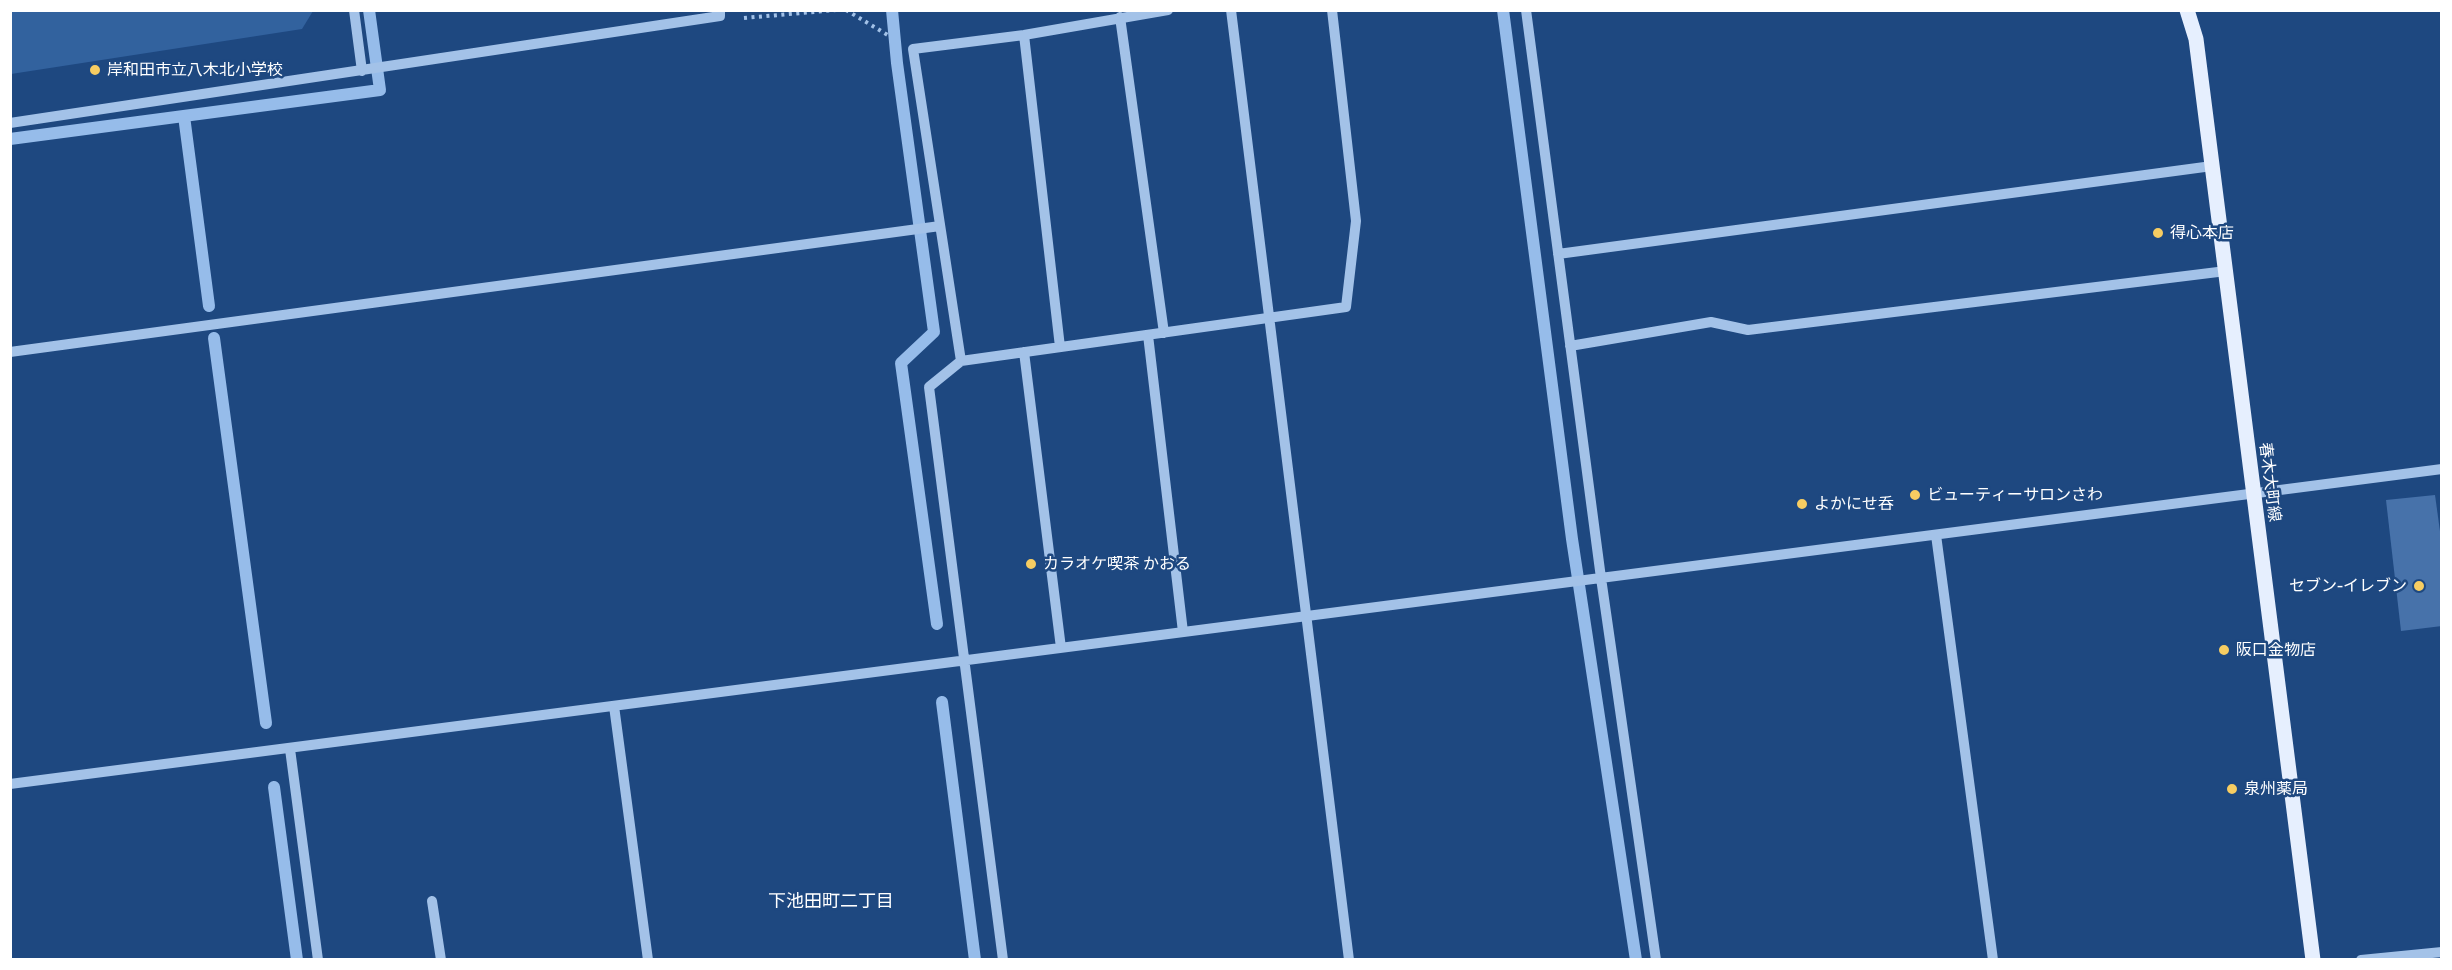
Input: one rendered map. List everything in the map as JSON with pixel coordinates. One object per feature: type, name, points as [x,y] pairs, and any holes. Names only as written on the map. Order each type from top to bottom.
[{"type":"main road","name":"春木大町線","points":[[2187,10],[2196,39],[2313,960]]},
{"type":"street","points":[[354,10],[362,71]]},
{"type":"street","points":[[962,361],[913,49],[1024,34],[1168,10]]},
{"type":"street","points":[[1231,10],[1349,960]]},
{"type":"street","points":[[1003,960],[929,387],[962,361],[1346,307],[1356,221],[1332,10]]},
{"type":"street","points":[[1526,10],[1601,578],[1656,960]]},
{"type":"street","points":[[10,123],[362,71],[720,13]]},
{"type":"street","points":[[1120,17],[1164,333]]},
{"type":"street","points":[[1024,34],[1060,347]]},
{"type":"street","points":[[1558,254],[2212,166]]},
{"type":"street","points":[[10,352],[940,226]]},
{"type":"street","points":[[1570,345],[1711,321],[1748,330],[2226,272]]},
{"type":"street","points":[[1148,335],[1183,632]]},
{"type":"street","points":[[1024,352],[1061,648]]},
{"type":"street","points":[[10,784],[2442,469]]},
{"type":"street","points":[[1936,535],[1994,960]]},
{"type":"street","points":[[614,706],[648,960]]},
{"type":"street","points":[[290,749],[318,960]]},
{"type":"street","points":[[432,901],[441,960]]},
{"type":"street","points":[[2361,960],[2442,952]]},
{"type":"path","points":[[720,13],[726,20],[836,10]]},
{"type":"path","points":[[846,10],[913,49]]},
{"type":"shaded area","points":[[11,10],[313,11],[302,29],[11,74]]},
{"type":"building","name":"セブン-イレブン","points":[[2435,495],[2442,546],[2442,626],[2401,631],[2386,500]]},
{"type":"waterway","points":[[10,139],[380,90],[369,10]]},
{"type":"waterway","points":[[892,10],[897,63],[934,332],[901,363],[937,624]]},
{"type":"waterway","points":[[1503,10],[1572,539],[1636,960]]},
{"type":"waterway","points":[[184,116],[209,306]]},
{"type":"waterway","points":[[214,338],[266,723]]},
{"type":"waterway","points":[[942,702],[975,960]]},
{"type":"waterway","points":[[274,787],[297,960]]},
{"type":"place","name":"岸和田市立八木北小学校","points":[[95,70]]},
{"type":"place","name":"得心本店","points":[[2158,233]]},
{"type":"place","name":"ビューティーサロンさわ","points":[[1915,495]]},
{"type":"place","name":"よかにせ呑","points":[[1802,504]]},
{"type":"place","name":"カラオケ喫茶 かおる","points":[[1031,564]]},
{"type":"place","name":"セブン-イレブン","points":[[2419,586]]},
{"type":"place","name":"阪口金物店","points":[[2224,650]]},
{"type":"place","name":"泉州薬局","points":[[2232,789]]},
{"type":"district","name":"下池田町二丁目","points":[[831,901]]}]
